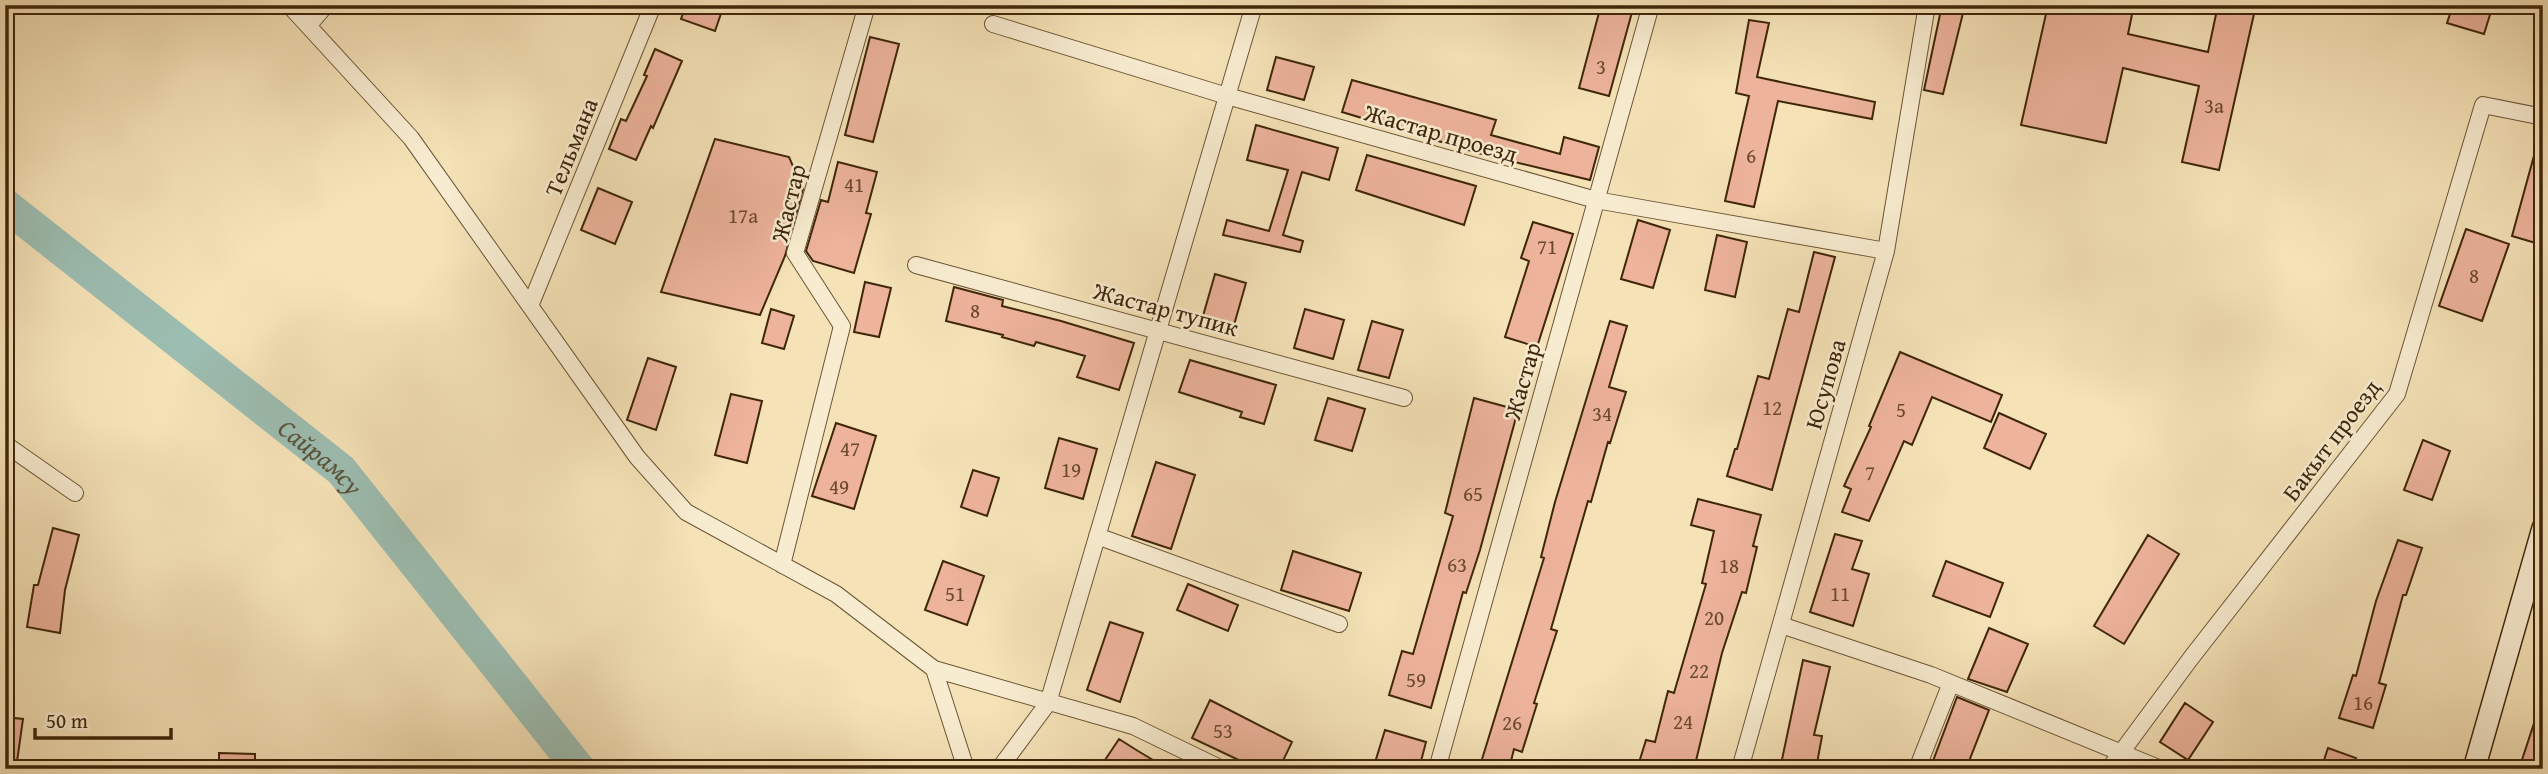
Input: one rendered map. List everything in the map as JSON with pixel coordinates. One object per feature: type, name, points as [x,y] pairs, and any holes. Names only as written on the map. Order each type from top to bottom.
[{"type":"main road","points":[[2474,769],[2543,528]]},
{"type":"street","points":[[289,5],[411,138],[637,457],[687,512],[836,594],[934,669],[1133,726],[1222,769]]},
{"type":"street","points":[[308,26],[326,5]]},
{"type":"street","name":"Тельмана","points":[[530,306],[653,5]]},
{"type":"street","name":"Жастар","points":[[782,565],[842,326],[795,253],[867,5]]},
{"type":"street","points":[[999,769],[1048,703],[1254,5]]},
{"type":"street","name":"Жастар","points":[[1437,769],[1651,5]]},
{"type":"street","name":"Юсупова","points":[[1740,769],[1886,251],[1927,5]]},
{"type":"street","name":"Жастар проезд","points":[[993,24],[1227,96],[1596,200],[1886,251]]},
{"type":"street","name":"Бакыт проезд","points":[[2109,769],[2191,658],[2397,394],[2483,105],[2543,117]]},
{"type":"street","name":"Жастар тупик","points":[[916,265],[1404,398]]},
{"type":"street","points":[[5,444],[75,493]]},
{"type":"street","points":[[1097,536],[1339,624]]},
{"type":"street","points":[[1780,625],[1951,683],[2161,769]]},
{"type":"street","points":[[934,669],[966,769]]},
{"type":"street","points":[[1917,769],[1951,683]]},
{"type":"building","points":[[686,5],[724,5],[715,31],[681,19]]},
{"type":"building","points":[[1601,5],[1634,5],[1609,96],[1579,88]]},
{"type":"building","points":[[1942,5],[1965,5],[1943,94],[1924,90]]},
{"type":"building","points":[[2048,5],[2134,5],[2128,34],[2208,52],[2218,5],[2256,5],[2219,170],[2182,162],[2199,86],[2123,68],[2106,143],[2021,125]]},
{"type":"building","points":[[2453,5],[2493,5],[2484,34],[2447,23]]},
{"type":"building","points":[[1749,20],[1769,23],[1757,77],[1875,102],[1872,119],[1778,101],[1754,207],[1725,201],[1749,96],[1736,93]]},
{"type":"building","points":[[870,37],[899,44],[873,142],[845,135]]},
{"type":"building","points":[[655,49],[682,61],[636,160],[609,149],[621,119],[626,121],[647,76],[644,75]]},
{"type":"building","points":[[1276,57],[1314,67],[1304,100],[1267,90]]},
{"type":"building","points":[[1352,80],[1496,120],[1491,135],[1560,154],[1564,137],[1599,147],[1590,180],[1485,155],[1342,112]]},
{"type":"building","points":[[1256,125],[1338,148],[1329,180],[1302,172],[1283,235],[1303,241],[1300,252],[1223,235],[1227,220],[1269,231],[1288,170],[1247,160]]},
{"type":"building","points":[[715,139],[789,157],[803,189],[785,256],[760,315],[661,292]]},
{"type":"building","points":[[2538,141],[2543,141],[2543,231],[2539,244],[2512,236]]},
{"type":"building","points":[[1367,155],[1476,186],[1464,225],[1356,190]]},
{"type":"building","points":[[838,162],[877,172],[866,213],[871,214],[854,273],[813,261],[806,251],[821,200],[828,202]]},
{"type":"building","points":[[598,188],[632,202],[615,244],[581,230]]},
{"type":"building","points":[[1638,220],[1670,230],[1653,288],[1621,279]]},
{"type":"building","points":[[1533,222],[1573,234],[1537,347],[1505,337],[1529,261],[1521,258]]},
{"type":"building","points":[[2466,229],[2509,244],[2482,321],[2439,306]]},
{"type":"building","points":[[1717,235],[1747,242],[1735,297],[1705,290]]},
{"type":"building","points":[[1814,252],[1835,257],[1772,490],[1727,476],[1758,376],[1769,379],[1788,309],[1799,312]]},
{"type":"building","points":[[1215,274],[1246,283],[1232,332],[1201,323]]},
{"type":"building","points":[[865,282],[891,288],[879,337],[854,332]]},
{"type":"building","points":[[954,287],[1003,300],[1002,306],[1134,343],[1119,390],[1077,377],[1085,356],[1036,342],[1034,346],[1002,337],[1003,335],[946,321]]},
{"type":"building","points":[[771,309],[794,316],[784,349],[762,343]]},
{"type":"building","points":[[1305,309],[1344,320],[1333,359],[1294,348]]},
{"type":"building","points":[[1372,321],[1403,330],[1389,378],[1358,370]]},
{"type":"building","points":[[1610,321],[1627,326],[1609,387],[1626,392],[1591,502],[1588,501],[1551,629],[1557,631],[1534,703],[1537,704],[1522,752],[1514,749],[1509,769],[1479,769],[1544,558],[1541,557],[1555,502]]},
{"type":"building","points":[[1900,352],[2002,395],[1991,422],[1932,397],[1912,445],[1904,441],[1869,521],[1842,512],[1851,489],[1844,486],[1871,427],[1869,426]]},
{"type":"building","points":[[648,358],[676,367],[656,430],[627,420]]},
{"type":"building","points":[[1190,360],[1276,385],[1264,424],[1240,417],[1242,412],[1179,392]]},
{"type":"building","points":[[731,394],[762,401],[747,463],[715,455]]},
{"type":"building","points":[[1328,398],[1365,409],[1352,451],[1315,440]]},
{"type":"building","points":[[1474,398],[1518,410],[1480,550],[1466,593],[1463,592],[1431,708],[1389,695],[1402,651],[1413,654],[1453,516],[1445,513]]},
{"type":"building","points":[[1999,413],[2046,434],[2030,469],[1984,448]]},
{"type":"building","points":[[836,423],[876,436],[854,509],[812,496]]},
{"type":"building","points":[[1059,438],[1097,449],[1083,499],[1045,488]]},
{"type":"building","points":[[2423,440],[2450,451],[2432,500],[2404,490]]},
{"type":"building","points":[[1156,462],[1195,475],[1171,549],[1132,536]]},
{"type":"building","points":[[973,470],[999,478],[987,516],[961,507]]},
{"type":"building","points":[[1698,499],[1761,515],[1753,546],[1757,547],[1746,593],[1742,592],[1722,653],[1694,769],[1637,769],[1646,740],[1655,742],[1668,691],[1674,693],[1706,584],[1702,583],[1714,531],[1691,525]]},
{"type":"building","points":[[53,528],[79,535],[65,590],[60,633],[27,627],[34,585],[38,585]]},
{"type":"building","points":[[1835,534],[1862,541],[1852,569],[1869,574],[1853,626],[1810,612]]},
{"type":"building","points":[[2148,535],[2179,554],[2124,644],[2094,626]]},
{"type":"building","points":[[2398,540],[2422,548],[2406,595],[2403,595],[2379,683],[2386,685],[2373,728],[2339,718],[2353,675],[2356,676],[2376,601]]},
{"type":"building","points":[[1293,551],[1361,573],[1349,611],[1281,590]]},
{"type":"building","points":[[943,561],[984,576],[967,625],[925,610]]},
{"type":"building","points":[[1946,561],[2003,583],[1990,617],[1933,596]]},
{"type":"building","points":[[1188,584],[1238,605],[1228,631],[1177,610]]},
{"type":"building","points":[[1110,622],[1143,633],[1120,702],[1087,690]]},
{"type":"building","points":[[1989,628],[2028,644],[2007,692],[1968,679]]},
{"type":"building","points":[[1803,660],[1830,667],[1814,735],[1822,736],[1816,769],[1780,769]]},
{"type":"building","points":[[1957,697],[1989,710],[1966,769],[1930,769]]},
{"type":"building","points":[[1210,700],[1292,742],[1279,769],[1251,769],[1242,764],[1243,762],[1192,738]]},
{"type":"building","points":[[2185,703],[2213,722],[2188,760],[2160,742]]},
{"type":"building","points":[[2540,705],[2543,706],[2543,769],[2519,769]]},
{"type":"building","points":[[5,717],[23,719],[16,769],[5,769]]},
{"type":"building","points":[[1385,730],[1426,742],[1419,769],[1373,769]]},
{"type":"building","points":[[1119,739],[1138,751],[1168,769],[1099,769]]},
{"type":"building","points":[[2328,748],[2356,758],[2352,769],[2321,769]]},
{"type":"building","points":[[219,753],[255,754],[255,769],[219,769]]},
{"type":"waterway","name":"Сайрамсу","points":[[5,205],[341,470],[579,769]]}]
